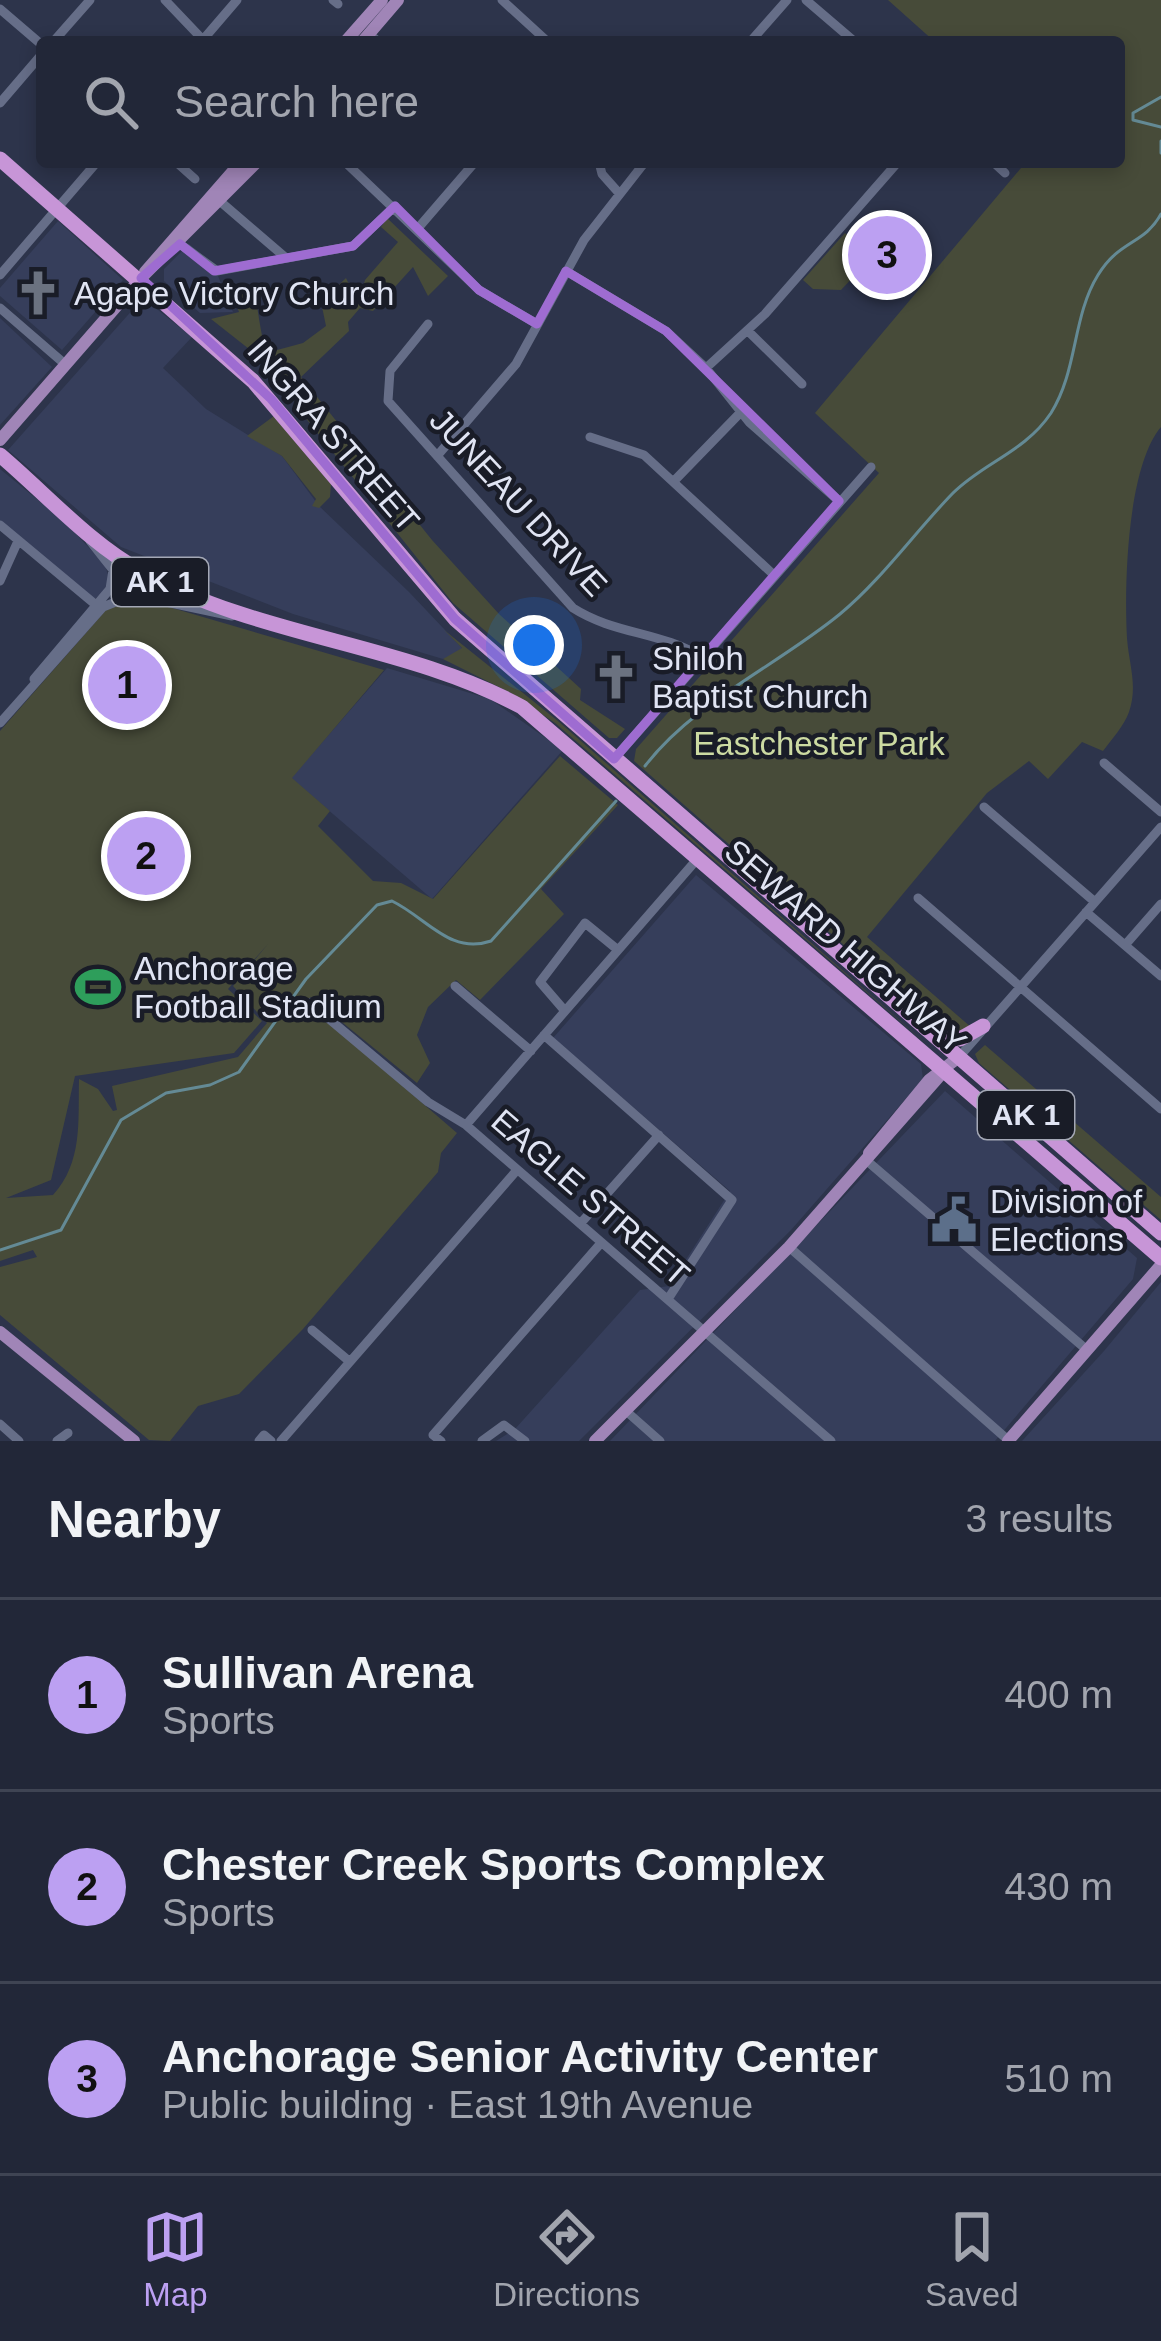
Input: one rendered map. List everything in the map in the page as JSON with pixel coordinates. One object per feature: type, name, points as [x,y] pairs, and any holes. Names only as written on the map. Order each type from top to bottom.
[{"type":"highway","name":"INGRA STREET","points":[[0,159],[141,278],[271,399],[454,619],[614,759]]},
{"type":"highway","name":"AK 1","points":[[0,455],[138,571],[255,619]]},
{"type":"highway","name":"SEWARD HIGHWAY","points":[[255,619],[486,687],[522,707],[1161,1262]]},
{"type":"highway","name":"SEWARD HIGHWAY","points":[[614,759],[1161,1234]]},
{"type":"highway","points":[[890,998],[953,1038],[968,1037],[983,1026]]},
{"type":"main road","points":[[350,36],[382,0]]},
{"type":"main road","points":[[372,36],[398,0]]},
{"type":"main road","points":[[141,278],[150,261],[235,168]]},
{"type":"main road","points":[[0,440],[141,278],[222,203],[252,168]]},
{"type":"main road","points":[[596,1441],[789,1247],[959,1058]]},
{"type":"main road","points":[[1008,1441],[1161,1262]]},
{"type":"main road","points":[[0,1332],[134,1441]]},
{"type":"street","points":[[58,36],[90,0]]},
{"type":"street","points":[[165,0],[198,36]]},
{"type":"street","points":[[207,36],[237,0]]},
{"type":"street","points":[[502,0],[541,36]]},
{"type":"street","points":[[755,36],[787,0]]},
{"type":"street","points":[[806,0],[848,36]]},
{"type":"street","points":[[0,9],[36,44]]},
{"type":"street","points":[[0,103],[36,58]]},
{"type":"street","points":[[0,274],[92,168]]},
{"type":"street","points":[[183,168],[195,179]]},
{"type":"street","points":[[352,168],[419,227],[479,290],[537,324]]},
{"type":"street","points":[[419,227],[470,168]]},
{"type":"street","points":[[600,168],[618,192]]},
{"type":"street","points":[[437,456],[516,364],[566,271],[618,192],[640,168]]},
{"type":"street","points":[[706,368],[748,331],[893,168]]},
{"type":"street","points":[[1000,168],[1005,173]]},
{"type":"street","points":[[222,203],[286,259]]},
{"type":"street","points":[[180,244],[217,271],[286,259],[363,242],[394,206]]},
{"type":"street","points":[[566,271],[666,331],[706,368],[741,412],[839,501]]},
{"type":"street","points":[[0,308],[66,365]]},
{"type":"street","name":"JUNEAU DRIVE","points":[[428,324],[390,371],[385,388],[388,401],[573,608],[597,624],[662,635],[703,658]]},
{"type":"street","points":[[748,331],[802,384]]},
{"type":"street","points":[[674,482],[741,412]]},
{"type":"street","points":[[590,437],[644,455],[775,576]]},
{"type":"street","points":[[614,759],[871,467]]},
{"type":"street","points":[[21,699],[110,589],[113,570],[74,518]]},
{"type":"street","points":[[0,525],[96,605]]},
{"type":"street","points":[[0,581],[18,541]]},
{"type":"street","points":[[0,723],[103,608],[120,597],[255,619]]},
{"type":"street","points":[[1104,763],[1161,812]]},
{"type":"street","points":[[984,807],[1095,902]]},
{"type":"street","points":[[959,1058],[1161,827]]},
{"type":"street","points":[[466,1125],[698,857]]},
{"type":"street","points":[[918,898],[1161,1109]]},
{"type":"street","points":[[1126,944],[1161,904]]},
{"type":"street","points":[[1086,912],[1161,976]]},
{"type":"street","points":[[565,1011],[540,982],[585,923],[618,950]]},
{"type":"street","points":[[455,986],[531,1051]]},
{"type":"street","name":"EAGLE STREET","points":[[310,1003],[428,1102],[466,1125],[831,1441]]},
{"type":"street","points":[[544,1035],[732,1200],[668,1299]]},
{"type":"street","points":[[580,1224],[659,1135]]},
{"type":"street","points":[[866,1160],[1087,1350]]},
{"type":"street","points":[[281,1441],[517,1170]]},
{"type":"street","points":[[437,1438],[601,1243]]},
{"type":"street","points":[[789,1247],[1008,1441]]},
{"type":"street","points":[[312,1330],[349,1361]]},
{"type":"street","points":[[626,1412],[660,1441]]},
{"type":"street","points":[[0,1424],[20,1441]]},
{"type":"street","points":[[482,1441],[504,1424],[525,1441]]},
{"type":"street","points":[[58,1441],[68,1433]]},
{"type":"highlighted area","points":[[395,206],[479,290],[537,324],[566,271],[666,331],[839,501],[614,759],[455,619],[271,399],[141,278],[180,244],[214,271],[353,246]]},
{"type":"shaded area","points":[[58,221],[123,280],[62,350],[0,296],[0,288]]},
{"type":"shaded area","points":[[189,244],[213,264],[233,312],[200,313],[164,281],[164,269]]},
{"type":"shaded area","points":[[143,298],[192,337],[163,368],[206,409],[282,456],[319,506],[409,592],[462,648],[461,653],[443,659],[293,614],[121,547],[8,450]]},
{"type":"shaded area","points":[[0,318],[52,367],[0,425]]},
{"type":"shaded area","points":[[0,469],[65,522],[105,565],[110,581],[92,601],[0,525]]},
{"type":"shaded area","points":[[387,668],[490,699],[563,750],[432,899],[291,778]]},
{"type":"shaded area","points":[[696,875],[921,1064],[923,1079],[791,1230],[579,1441],[496,1441],[515,1429],[640,1290],[669,1286],[730,1191],[553,1038]]},
{"type":"shaded area","points":[[945,1091],[1137,1258],[1133,1279],[995,1441],[610,1441]]},
{"type":"shaded area","points":[[1161,1282],[1161,1441],[1022,1441],[1104,1351]]},
{"type":"green space","name":"Eastchester Park","points":[[888,0],[1161,0],[1161,427],[1141,470],[1130,528],[1126,616],[1133,684],[1129,712],[1103,751],[1082,742],[1048,779],[1029,761],[987,793],[867,937],[972,1028],[960,1036],[934,1024],[634,761],[636,749],[879,473],[815,413],[1021,168],[1125,168],[1125,36],[928,36]]},
{"type":"green space","points":[[387,218],[448,276],[428,296],[413,267],[373,311],[360,308],[348,322],[349,331],[301,377],[432,540],[499,614],[581,689],[580,700],[625,729],[617,738],[609,738],[453,603],[300,411],[287,379],[211,319],[239,312],[229,285],[254,287],[266,353],[303,343],[326,326],[321,302],[346,278],[354,295],[362,292],[365,280],[398,242],[381,227]]},
{"type":"green space","points":[[845,233],[863,249],[855,257],[859,271],[841,290],[813,289],[803,280]]},
{"type":"green space","points":[[274,416],[331,484],[330,497],[319,508],[312,506],[316,499],[282,456],[247,436]]},
{"type":"green space","points":[[121,593],[384,670],[292,778],[330,811],[318,826],[373,881],[401,883],[433,899],[560,756],[618,805],[541,889],[564,914],[480,1000],[456,980],[428,1007],[417,1035],[430,1063],[417,1083],[311,997],[305,1002],[457,1133],[441,1153],[438,1172],[303,1329],[239,1394],[198,1406],[170,1441],[149,1440],[0,1315],[0,1267],[37,1257],[33,1250],[0,1261],[0,731]],"holes":[[[268,944],[233,986],[267,1023],[238,1057],[112,1086],[117,1110],[113,1111],[98,1089],[79,1079],[77,1140],[63,1182],[53,1195],[6,1198],[51,1180],[75,1076],[234,1053],[262,1021],[228,989]]]},
{"type":"green space","points":[[444,630],[558,721],[937,1053],[555,723],[511,693],[443,659],[462,648]]},
{"type":"green space","points":[[985,1045],[1161,1197],[1161,1220],[979,1063],[975,1054]]},
{"type":"waterway","points":[[1161,97],[1133,113],[1133,120],[1161,127]]},
{"type":"waterway","points":[[1161,141],[1161,153]]},
{"type":"waterway","points":[[645,766],[687,722],[840,614],[953,493],[1041,426],[1060,396],[1083,308],[1098,275],[1161,214]]},
{"type":"waterway","points":[[0,1250],[61,1230],[121,1120],[166,1093],[210,1085],[239,1072],[306,979],[377,905],[392,901],[439,933],[463,943],[491,941],[616,801]]},
{"type":"place","name":"Anchorage Senior Activity Center","points":[[887,255]]},
{"type":"place","name":"Agape Victory Church","points":[[38,293]]},
{"type":"place","name":"Shiloh Baptist Church","points":[[616,677]]},
{"type":"place","name":"Sullivan Arena","points":[[127,685]]},
{"type":"place","name":"Chester Creek Sports Complex","points":[[146,856]]},
{"type":"place","name":"Anchorage Football Stadium","points":[[98,987]]},
{"type":"place","name":"Division of Elections","points":[[954,1220]]}]
